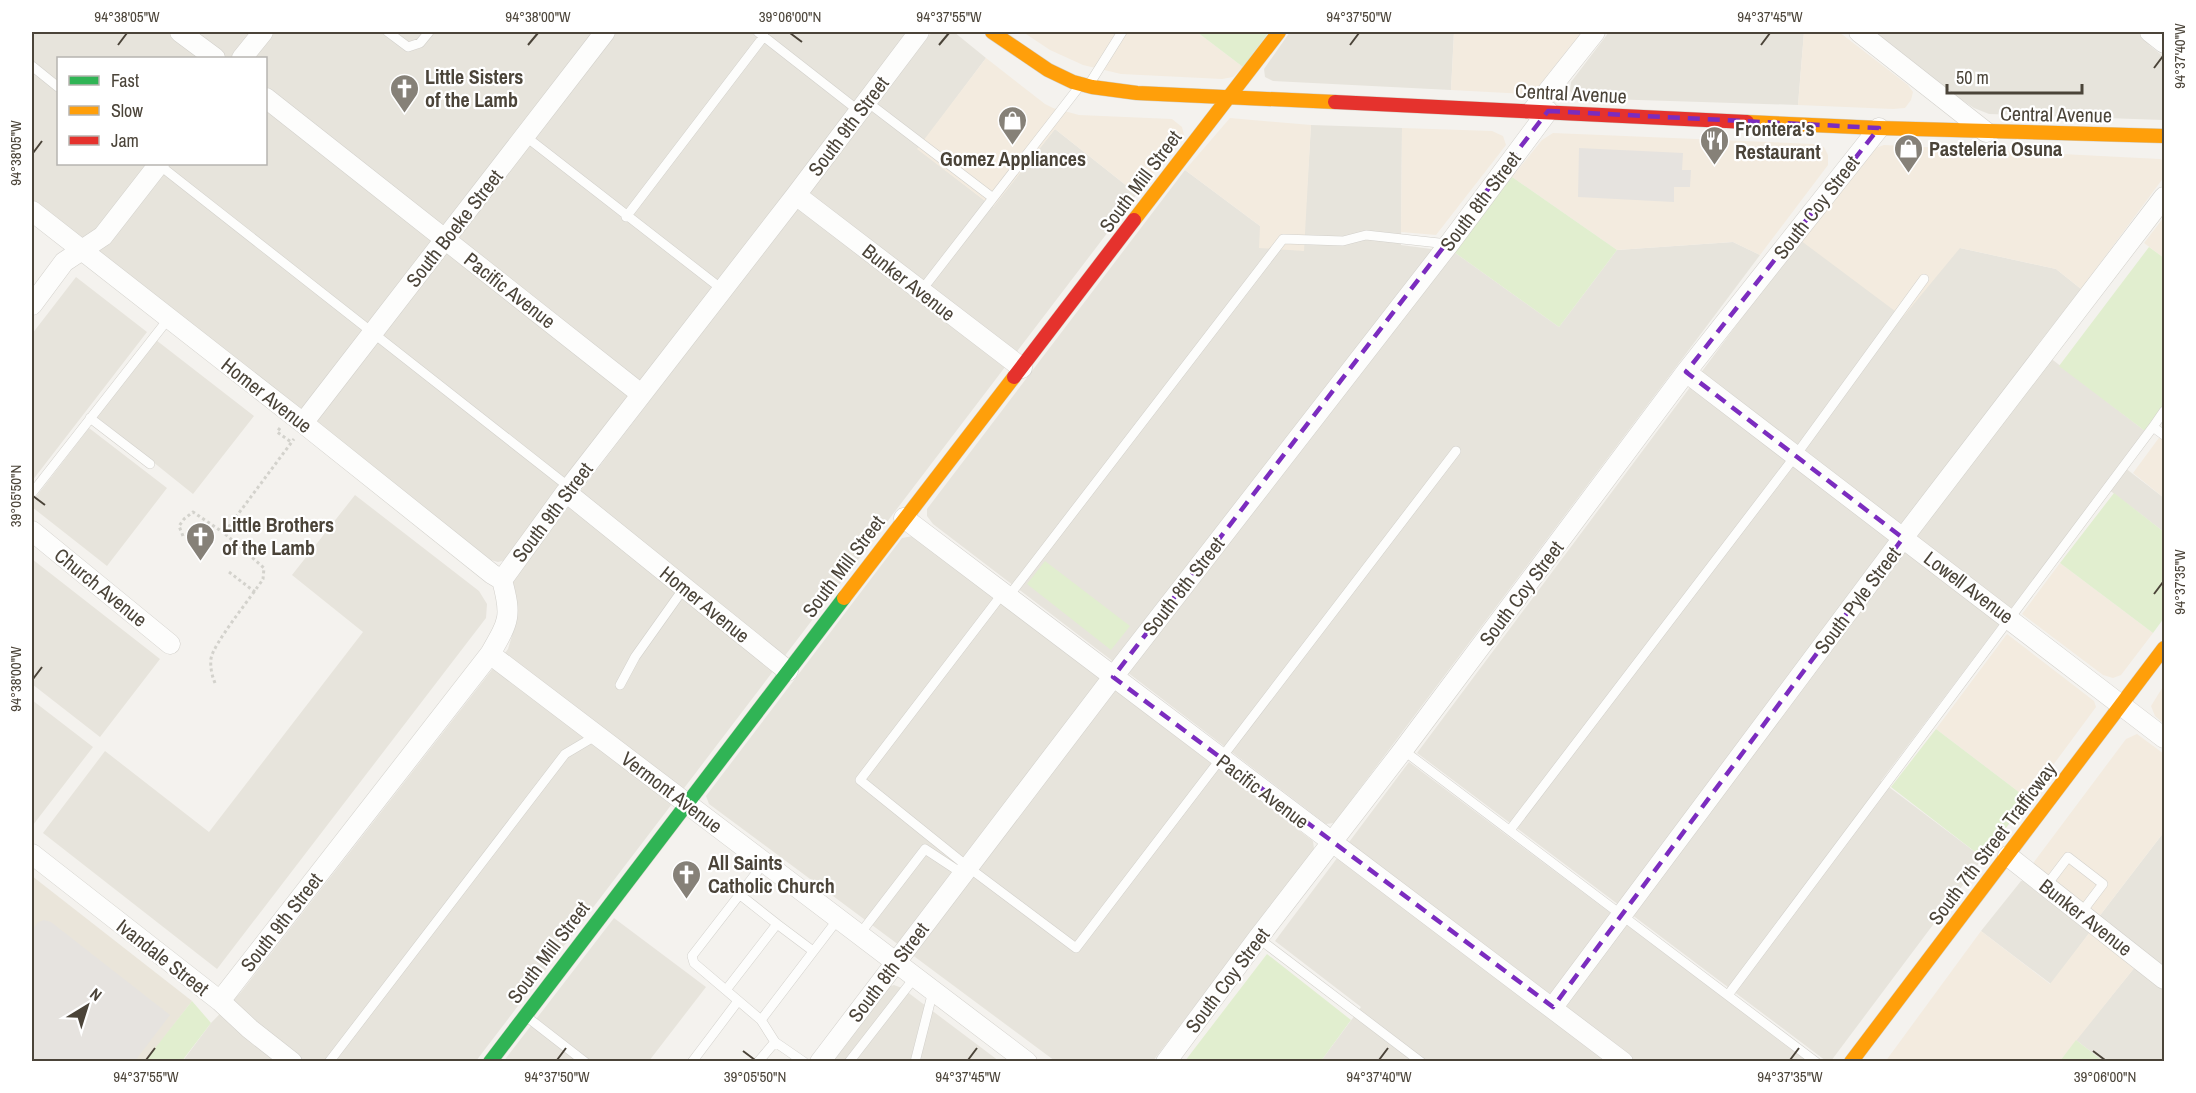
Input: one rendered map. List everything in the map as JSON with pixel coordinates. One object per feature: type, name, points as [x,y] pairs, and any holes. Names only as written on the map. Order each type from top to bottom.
[{"type":"main road","name":"Central Avenue","points":[[992,32],[1023,56],[1060,77],[1084,86],[1137,93],[1879,128],[2164,136]]},
{"type":"main road","name":"South Mill Street","points":[[490,1062],[904,518],[1279,32]]},
{"type":"main road","name":"South 7th Street Trafficway","points":[[1851,1062],[2164,648]]},
{"type":"street","points":[[180,32],[214,57]]},
{"type":"street","points":[[243,57],[263,32]]},
{"type":"street","name":"South Boeke Street","points":[[299,430],[605,32]]},
{"type":"street","name":"South 9th Street","points":[[220,1001],[490,654],[505,628],[509,607],[502,580],[568,490],[796,195],[918,32]]},
{"type":"street","name":"South 8th Street","points":[[820,1062],[1113,677],[1449,244],[1595,32]]},
{"type":"street","points":[[1859,32],[1986,132]]},
{"type":"street","points":[[2150,32],[2164,42]]},
{"type":"street","name":"Pacific Avenue","points":[[267,99],[641,394]]},
{"type":"street","name":"South Coy Street","points":[[1166,1062],[1686,372],[1879,128]]},
{"type":"street","points":[[32,305],[64,262],[103,236],[158,165]]},
{"type":"street","name":"Bunker Avenue","points":[[796,195],[1022,368]]},
{"type":"street","name":"South Pyle Street","points":[[1553,1007],[1903,538],[2164,197]]},
{"type":"street","name":"Homer Avenue","points":[[32,211],[169,318],[299,430],[502,580]]},
{"type":"street","name":"Lowell Avenue","points":[[1686,372],[2164,738]]},
{"type":"street","name":"Homer Avenue","points":[[568,490],[684,588],[788,671]]},
{"type":"street","name":"Pacific Avenue","points":[[904,518],[1623,1062]]},
{"type":"street","name":"Church Avenue","points":[[32,531],[170,644]]},
{"type":"street","name":"Vermont Avenue","points":[[490,654],[1027,1062]]},
{"type":"street","name":"Ivandale Street","points":[[32,854],[220,1001],[250,1029],[292,1062]]},
{"type":"street","name":"Bunker Avenue","points":[[2008,856],[2164,979]]},
{"type":"lane","points":[[388,32],[408,47],[420,43],[429,32]]},
{"type":"lane","points":[[921,291],[1084,86],[1122,32]]},
{"type":"lane","points":[[626,217],[761,34],[993,198]]},
{"type":"lane","points":[[32,66],[57,86]]},
{"type":"lane","points":[[525,136],[626,217],[723,290]]},
{"type":"lane","points":[[160,165],[568,490]]},
{"type":"lane","points":[[965,871],[860,780],[1283,239],[1343,241],[1365,235],[1449,244]]},
{"type":"lane","points":[[1510,830],[1796,455],[1924,279]]},
{"type":"lane","points":[[32,493],[169,318]]},
{"type":"lane","points":[[1728,994],[2164,411]]},
{"type":"lane","points":[[90,418],[150,464]]},
{"type":"lane","points":[[2153,427],[2164,435]]},
{"type":"lane","points":[[859,935],[925,849],[965,871],[1076,948],[1456,451]]},
{"type":"lane","points":[[620,685],[635,657],[684,588]]},
{"type":"lane","points":[[330,1062],[565,754],[597,735]]},
{"type":"lane","points":[[1403,750],[1816,1062]]},
{"type":"lane","points":[[2046,886],[2068,857],[2103,884],[2081,914]]},
{"type":"lane","points":[[764,863],[692,956],[694,963],[761,1020],[775,1042],[804,1062]]},
{"type":"lane","points":[[739,894],[813,951]]},
{"type":"lane","points":[[761,1020],[838,919]]},
{"type":"lane","points":[[726,990],[777,924]]},
{"type":"lane","points":[[1258,938],[1421,1062]]},
{"type":"lane","points":[[849,1062],[915,977]]},
{"type":"lane","points":[[915,1062],[933,991]]},
{"type":"lane","points":[[692,1062],[738,1001]]},
{"type":"lane","points":[[525,1016],[585,1062]]},
{"type":"lane","points":[[758,1062],[775,1042]]},
{"type":"path","points":[[281,426],[277,432],[291,442]]},
{"type":"path","points":[[224,533],[299,430]]},
{"type":"path","points":[[183,536],[179,526],[193,512],[224,533],[264,568],[263,579],[216,645],[210,658],[215,682]]},
{"type":"path","points":[[229,572],[255,592]]},
{"type":"highlighted area","points":[[1548,111],[1879,128],[1686,372],[1903,538],[1553,1007],[1113,677]]},
{"type":"shaded area","points":[[32,32],[910,32],[506,560],[498,562],[491,560],[32,201]]},
{"type":"shaded area","points":[[932,32],[954,32],[986,58],[918,149],[993,207],[1055,129],[1137,194],[476,1061],[182,1062],[211,1023],[241,992],[508,649],[517,619],[513,582],[527,561]]},
{"type":"shaded area","points":[[1023,32],[1197,32],[1243,67],[1233,77],[1222,79],[1121,74],[1083,65],[1050,50]]},
{"type":"shaded area","points":[[1290,32],[1454,32],[1451,90],[1273,81],[1265,77],[1264,69]]},
{"type":"shaded area","points":[[1454,32],[1582,32],[1538,87],[1528,94],[1451,90]]},
{"type":"shaded area","points":[[1609,32],[1804,32],[1798,105],[1576,98],[1570,91],[1571,82]]},
{"type":"shaded area","points":[[1804,32],[1839,32],[1908,85],[1913,92],[1911,100],[1905,108],[1893,109],[1798,105]]},
{"type":"shaded area","points":[[1875,32],[2159,32],[2149,45],[2164,57],[2164,120],[1989,114],[1959,98]]},
{"type":"shaded area","points":[[986,58],[1053,108],[1079,115],[1172,119],[1182,127],[1184,135],[1137,194],[1055,129],[993,207],[917,149]]},
{"type":"shaded area","points":[[1230,118],[1311,125],[1304,251],[1259,248],[1260,226],[1185,170]]},
{"type":"shaded area","points":[[1311,125],[1402,128],[1401,245],[1454,252],[1559,327],[1617,250],[1733,242],[1760,255],[1334,823],[1326,824],[933,524],[927,516],[927,509],[1185,170],[1260,226],[1303,251]]},
{"type":"shaded area","points":[[1402,128],[1492,131],[1503,136],[1506,145],[1436,235],[1401,232]]},
{"type":"shaded area","points":[[1553,133],[1814,144],[1824,147],[1828,155],[1828,165],[1760,255],[1733,242],[1617,250],[1512,177],[1542,140]]},
{"type":"shaded area","points":[[1884,145],[2160,159],[2164,161],[2164,177],[2081,289],[2056,269],[1960,248],[1903,317],[1800,240],[1873,149]]},
{"type":"shaded area","points":[[1579,148],[1683,153],[1682,170],[1691,170],[1690,187],[1674,187],[1674,202],[1578,197]]},
{"type":"shaded area","points":[[2164,217],[2164,258],[2144,243]]},
{"type":"shaded area","points":[[1800,240],[1960,248],[2056,269],[2081,289],[2036,347],[2145,431],[2120,464],[2164,498],[2164,532],[2104,486],[1881,781],[1983,858],[1831,1061],[1826,1061],[1417,753]]},
{"type":"shaded area","points":[[76,277],[147,332],[32,481],[32,334]]},
{"type":"shaded area","points":[[156,340],[254,416],[193,494],[97,417]]},
{"type":"shaded area","points":[[89,428],[167,488],[107,566],[32,507],[32,502]]},
{"type":"shaded area","points":[[2164,431],[2164,498],[2133,473]]},
{"type":"shaded area","points":[[355,495],[479,591],[487,604],[486,618],[217,969],[43,833],[105,751],[209,832],[363,632],[292,575]]},
{"type":"shaded area","points":[[913,536],[1313,841],[1314,849],[1153,1061],[1055,1061],[709,804],[706,796],[902,538]]},
{"type":"shaded area","points":[[32,559],[160,659],[100,737],[32,684]]},
{"type":"shaded area","points":[[2060,563],[2153,633],[2121,675],[2113,678],[2103,675],[2022,614]]},
{"type":"shaded area","points":[[2007,634],[2094,701],[2096,707],[2028,799],[1936,729]]},
{"type":"shaded area","points":[[2164,685],[2164,724],[2155,716],[2151,706]]},
{"type":"shaded area","points":[[32,700],[93,747],[33,825],[32,824]]},
{"type":"shaded area","points":[[2137,734],[2164,754],[2164,832],[2098,918],[2035,866],[2034,862],[2126,739]]},
{"type":"shaded area","points":[[1409,762],[1808,1061],[1321,1061],[1361,1007],[1275,941]]},
{"type":"shaded area","points":[[2164,832],[2164,968],[2098,918]]},
{"type":"shaded area","points":[[32,876],[192,1001],[146,1061],[32,1061]]},
{"type":"shaded area","points":[[2021,881],[2025,881],[2090,932],[2051,984],[1981,931]]},
{"type":"shaded area","points":[[614,918],[706,987],[649,1061],[503,1062]]},
{"type":"shaded area","points":[[44,920],[51,922],[170,1015],[135,1061],[32,1061],[32,931],[38,922]]},
{"type":"shaded area","points":[[1981,931],[2050,984],[2090,932],[2135,967],[2060,1061],[1885,1062]]},
{"type":"shaded area","points":[[2135,967],[2164,990],[2164,1061],[2103,1061],[2076,1040]]},
{"type":"shaded area","points":[[894,985],[902,988],[999,1061],[830,1062],[886,988]]},
{"type":"green space","points":[[1197,32],[1269,32],[1243,67]]},
{"type":"green space","points":[[1512,177],[1617,250],[1559,327],[1454,252]]},
{"type":"green space","points":[[2149,247],[2164,258],[2164,405],[2145,431],[2059,366]]},
{"type":"green space","points":[[2114,493],[2164,532],[2164,618],[2153,633],[2060,563]]},
{"type":"green space","points":[[1045,561],[1130,626],[1111,650],[1027,584]]},
{"type":"green space","points":[[1936,729],[2028,799],[1983,858],[1891,787]]},
{"type":"green space","points":[[1267,954],[1351,1020],[1321,1061],[1185,1061]]},
{"type":"green space","points":[[192,1001],[211,1023],[182,1061],[145,1061]]},
{"type":"green space","points":[[2076,1040],[2103,1061],[2060,1061]]},
{"type":"traffic: fast","points":[[490,1062],[844,598]]},
{"type":"traffic: slow","points":[[992,32],[1048,70],[1073,82],[1092,87],[1137,93],[1335,102]]},
{"type":"traffic: slow","points":[[1134,220],[1279,32]]},
{"type":"traffic: slow","points":[[1747,122],[2164,136]]},
{"type":"traffic: slow","points":[[844,598],[1014,377]]},
{"type":"traffic: slow","points":[[1851,1062],[2164,648]]},
{"type":"traffic: jam","points":[[1335,102],[1747,122]]},
{"type":"traffic: jam","points":[[1014,377],[1134,220]]},
{"type":"place","name":"Little Sisters of the Lamb","points":[[404,114]]},
{"type":"place","name":"Gomez Appliances","points":[[1013,146]]},
{"type":"place","name":"Frontera's Restaurant","points":[[1714,166]]},
{"type":"place","name":"Pasteleria Osuna","points":[[1908,174]]},
{"type":"place","name":"Little Brothers of the Lamb","points":[[201,562]]},
{"type":"place","name":"All Saints Catholic Church","points":[[687,900]]}]
